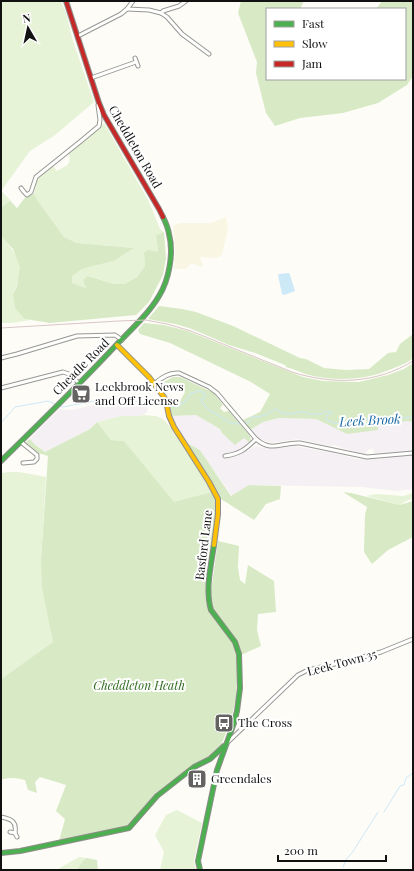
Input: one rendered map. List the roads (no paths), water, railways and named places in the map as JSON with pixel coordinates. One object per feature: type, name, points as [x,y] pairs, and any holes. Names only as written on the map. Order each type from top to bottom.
[{"type":"main road","name":"Cheddleton Road","points":[[66,1],[104,115],[159,209],[167,226],[170,236],[171,259],[166,280]]},
{"type":"main road","name":"Cheadle Road","points":[[1,461],[122,340],[154,304],[166,280]]},
{"type":"main road","name":"Basford Lane","points":[[117,345],[136,363],[164,397],[169,416],[174,427],[218,498],[218,514],[208,590],[209,604],[211,610],[235,642],[239,654],[240,694],[234,723],[218,770],[198,861],[200,870]]},
{"type":"main road","points":[[1,852],[20,851],[129,828],[157,796],[194,767],[210,759],[225,746]]},
{"type":"street","points":[[78,37],[121,14],[133,1]]},
{"type":"street","points":[[161,13],[179,6],[186,1]]},
{"type":"street","points":[[127,9],[149,10],[161,13],[172,22],[182,34],[209,54]]},
{"type":"street","points":[[91,78],[136,62]]},
{"type":"street","points":[[21,188],[27,195],[31,192],[36,177],[81,142],[98,126],[100,120],[98,107],[99,102]]},
{"type":"street","points":[[1,358],[77,336],[115,335],[122,340]]},
{"type":"street","points":[[1,388],[63,372],[70,374],[79,383]]},
{"type":"street","points":[[154,384],[171,373],[179,373],[214,390],[256,439],[260,443],[268,446],[292,442],[367,457],[413,453]]},
{"type":"street","points":[[225,456],[240,452],[256,439]]},
{"type":"street","points":[[21,442],[37,455],[37,459],[34,462],[23,463]]},
{"type":"street","name":"Leek Town 35","points":[[225,746],[298,675],[303,672],[381,652],[413,639]]},
{"type":"street","points":[[1,817],[12,821],[16,828],[16,835],[10,832]]},
{"type":"water","points":[[289,273],[295,291],[284,295],[282,294],[278,275]]},
{"type":"waterway","name":"Leek Brook","points":[[168,406],[177,407],[186,401],[191,393],[200,391],[205,395],[204,398],[201,399],[202,403],[208,409],[229,422],[236,424],[248,423],[252,417],[262,416],[276,409],[282,413],[288,414],[303,412],[308,414],[322,414],[327,411],[332,413],[327,415],[326,418],[328,421],[335,423],[373,418],[383,421],[409,417],[413,418]]},
{"type":"waterway","name":"Leek Brook","points":[[60,406],[63,407],[110,398],[165,405]]},
{"type":"waterway","name":"Leek Brook","points":[[1,423],[15,407],[48,401],[55,404]]},
{"type":"waterway","points":[[384,812],[400,786],[404,785],[406,778],[413,773]]},
{"type":"waterway","points":[[343,867],[347,858],[352,853],[378,812]]},
{"type":"railway","points":[[1,328],[146,320],[191,331],[292,372],[323,379],[354,380],[369,378],[399,369],[413,361]]},
{"type":"place","name":"Leekbrook News and Off License","points":[[81,394]]},
{"type":"place","name":"The Cross","points":[[224,723]]},
{"type":"place","name":"Greendales","points":[[197,779]]},
{"type":"park label","name":"Cheddleton Heath","points":[[139,686]]}]
